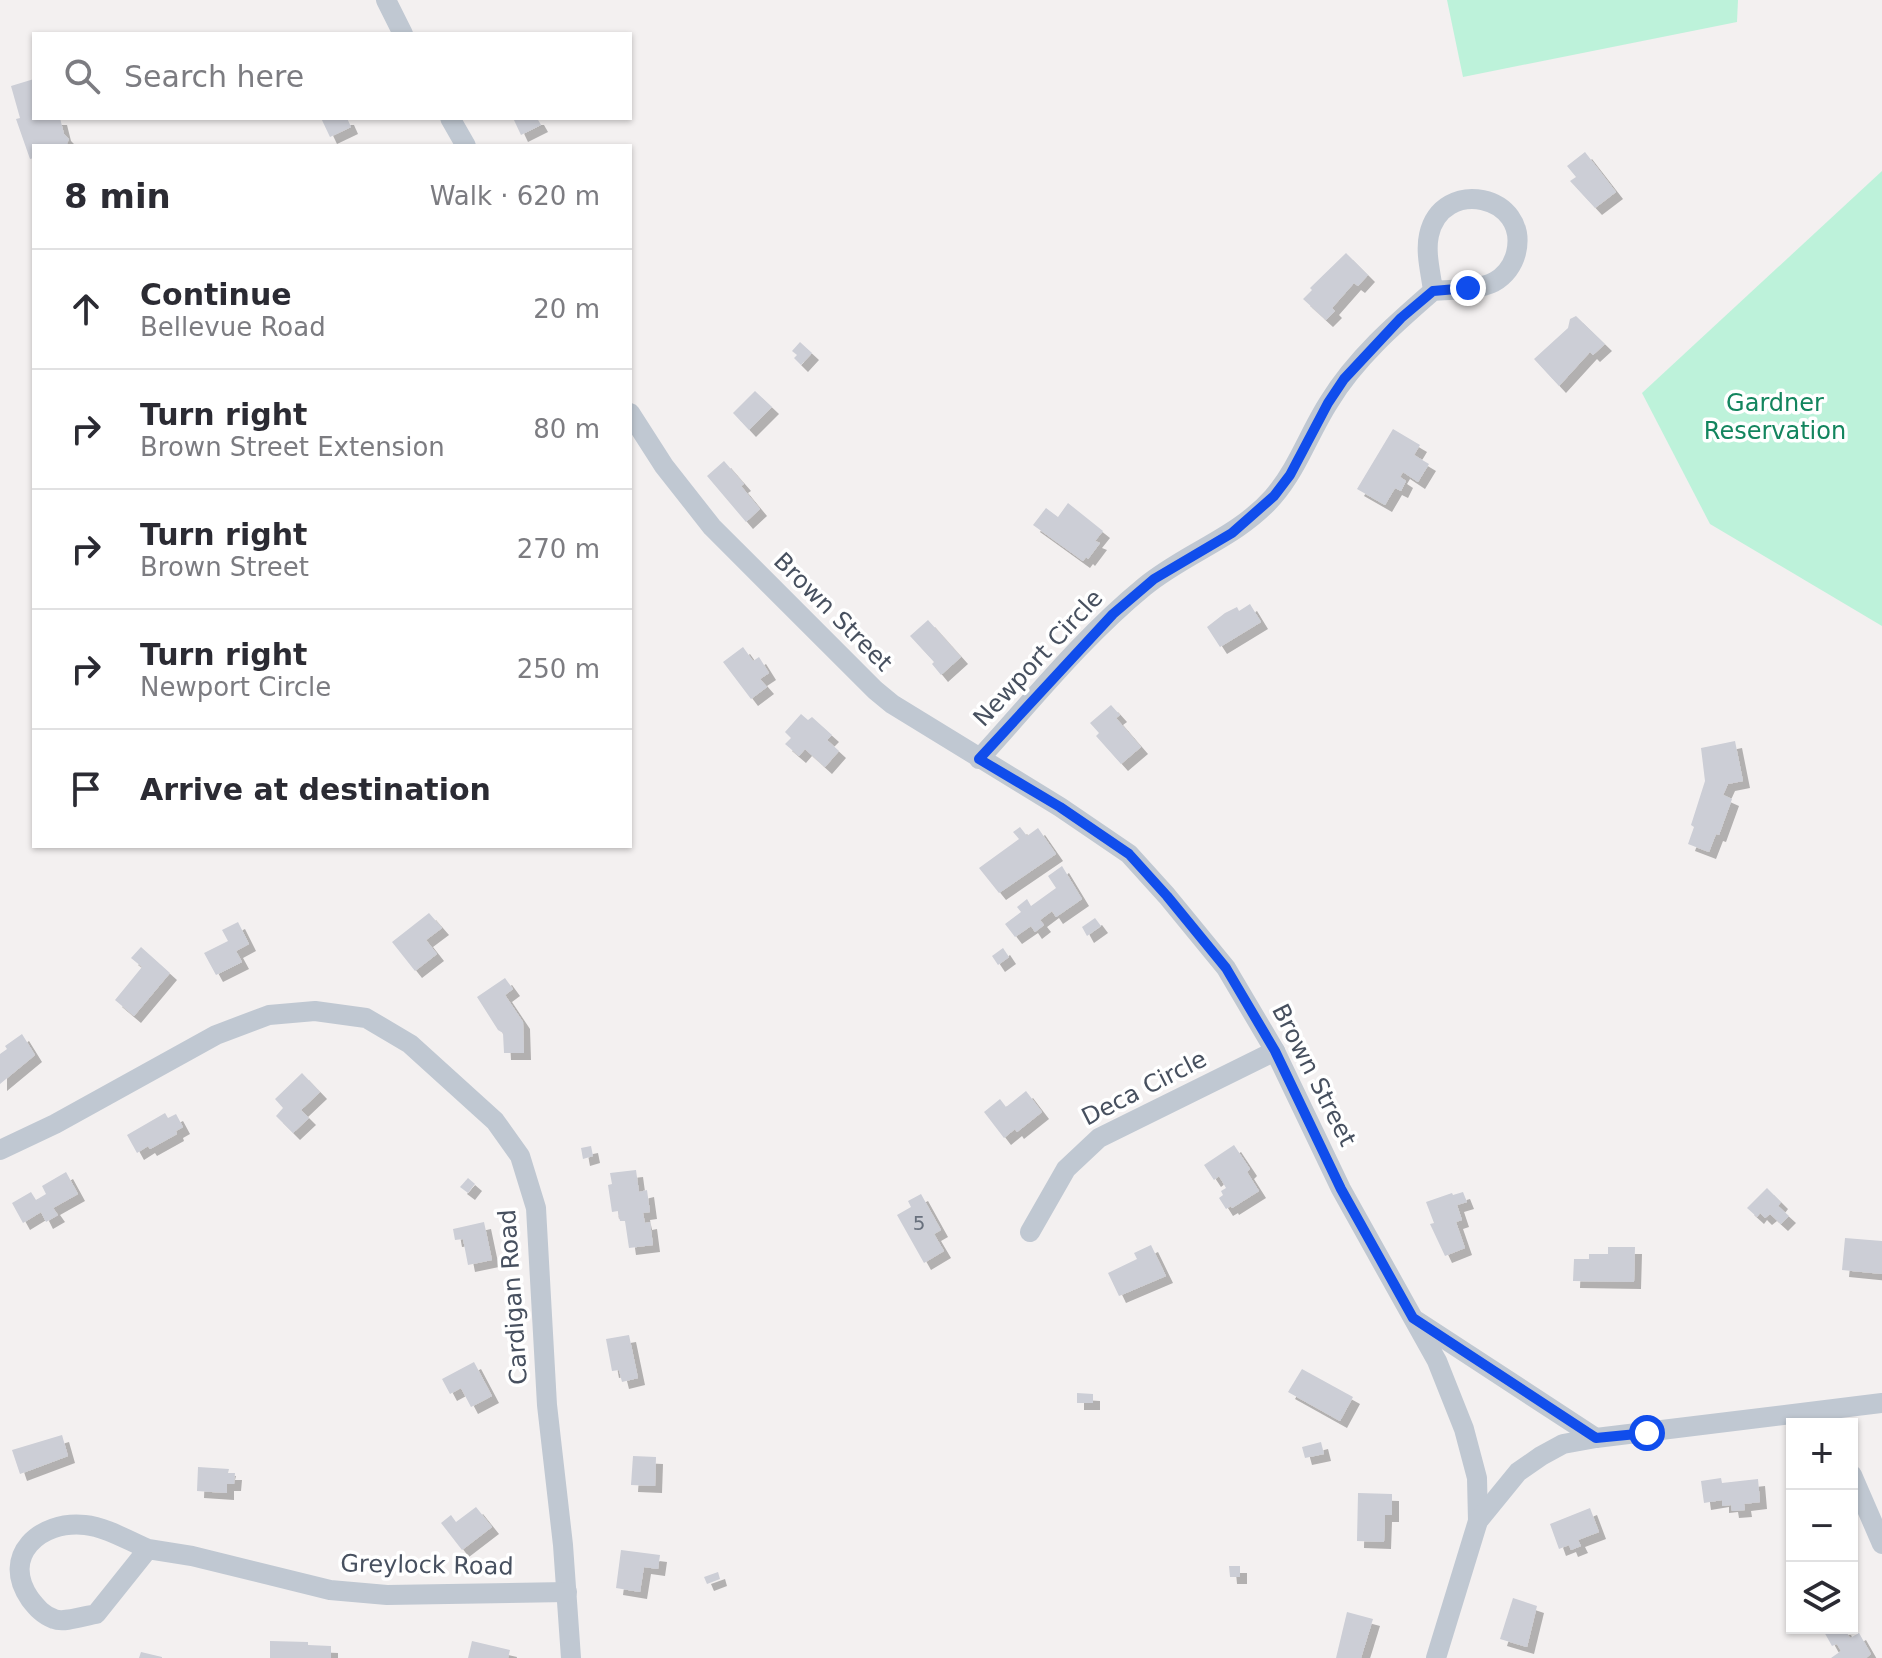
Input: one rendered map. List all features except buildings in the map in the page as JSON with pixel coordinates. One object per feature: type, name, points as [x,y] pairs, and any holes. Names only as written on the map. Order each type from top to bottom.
[{"type":"street","points":[[386,0],[402,32]]},
{"type":"street","points":[[451,120],[465,144]]},
{"type":"street","points":[[1472,198],[1487,200],[1501,207],[1517,232],[1515,260],[1507,272],[1483,286],[1433,291],[1428,249],[1435,220],[1444,208],[1472,198]]},
{"type":"street","name":"Newport Circle","points":[[979,759],[1113,614],[1154,579],[1232,533],[1274,496],[1290,475],[1344,379],[1401,318],[1433,291]]},
{"type":"street","name":"Brown Street","points":[[632,416],[690,501],[712,527],[892,704],[1060,807],[1129,854],[1226,968],[1275,1051],[1341,1189],[1437,1361],[1464,1429],[1477,1478],[1478,1521]]},
{"type":"street","name":"Cardigan Road","points":[[0,1150],[55,1124],[216,1035],[269,1015],[315,1011],[366,1018],[410,1044],[495,1121],[520,1156],[536,1208],[547,1405],[571,1658]]},
{"type":"street","name":"Deca Circle","points":[[1030,1232],[1066,1169],[1099,1138],[1275,1051]]},
{"type":"street","points":[[1413,1318],[1596,1438]]},
{"type":"street","points":[[1827,1418],[1882,1403]]},
{"type":"street","points":[[1436,1658],[1478,1521],[1518,1472],[1541,1456],[1563,1444],[1596,1438],[1786,1422]]},
{"type":"street","points":[[1858,1489],[1882,1544]]},
{"type":"street","name":"Greylock Road","points":[[148,1549],[96,1614],[56,1620],[38,1610],[20,1577],[21,1556],[32,1538],[46,1529],[89,1525],[148,1549],[192,1556],[330,1590],[387,1595],[567,1592]]},
{"type":"green space","points":[[1447,0],[1738,0],[1737,22],[1463,77]]},
{"type":"green space","name":"Gardner Reservation","points":[[1882,171],[1882,626],[1710,524],[1642,393]]},
{"type":"route","points":[[1468,288],[1433,291],[1401,318],[1344,379],[1290,475],[1253,518],[1154,579],[1113,614],[979,759],[1060,807],[1129,854],[1226,968],[1275,1051],[1341,1189],[1413,1318],[1596,1438],[1647,1433]]}]
